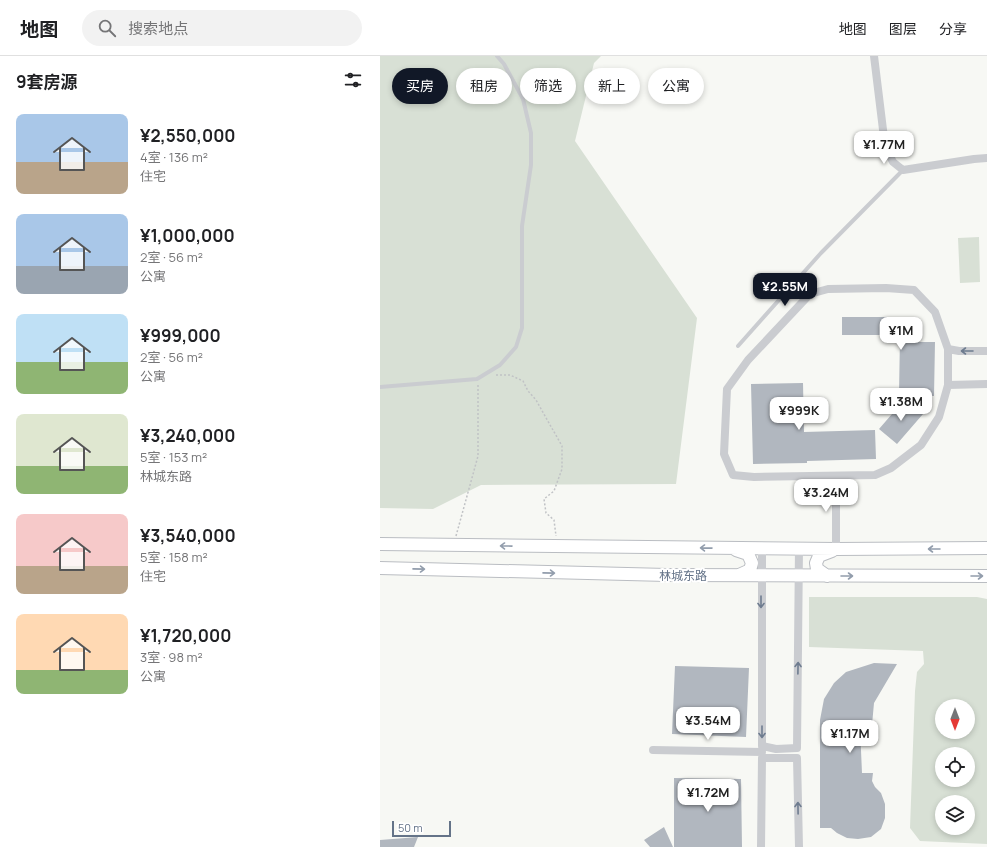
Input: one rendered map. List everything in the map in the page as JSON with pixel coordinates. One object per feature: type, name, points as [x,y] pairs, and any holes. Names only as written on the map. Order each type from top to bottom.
[{"type":"main road","points":[[380,544],[762,549],[799,548],[836,550],[987,548]]},
{"type":"main road","points":[[733,548],[748,554],[752,563],[751,568],[748,571],[736,576]]},
{"type":"main road","points":[[827,576],[817,569],[817,559],[821,555],[836,550]]},
{"type":"main road","name":"林城东路","points":[[380,568],[668,576],[987,576]]},
{"type":"street","points":[[874,56],[885,146],[893,162],[903,170],[987,158]]},
{"type":"street","points":[[886,288],[914,290],[935,312],[948,349],[948,386],[939,417],[921,445],[891,468],[874,475],[754,477],[733,475],[724,454],[727,389],[748,360],[810,294],[828,289],[886,288]]},
{"type":"street","points":[[948,349],[959,351],[987,351]]},
{"type":"street","points":[[948,386],[987,384]]},
{"type":"street","points":[[836,476],[836,550]]},
{"type":"street","points":[[799,548],[800,576],[797,748],[799,847]]},
{"type":"street","points":[[761,847],[762,549]]},
{"type":"street","points":[[762,752],[776,749],[797,748]]},
{"type":"street","points":[[653,750],[762,752],[797,758]]},
{"type":"lane","points":[[380,387],[477,379],[500,365],[516,347],[522,328],[522,226],[531,165],[531,133],[523,98],[504,64],[497,56]]},
{"type":"lane","points":[[738,346],[820,253],[903,170]]},
{"type":"path","points":[[483,375],[510,374],[523,381],[528,391],[536,400],[562,446],[562,469],[554,491],[544,499],[546,513],[554,520],[557,546]]},
{"type":"path","points":[[454,545],[478,456],[477,379]]},
{"type":"shaded area","points":[[380,56],[601,56],[594,63],[593,68],[584,68],[584,104],[575,141],[697,318],[676,484],[481,485],[433,509],[380,508]]},
{"type":"shaded area","points":[[979,237],[980,282],[960,283],[958,238]]},
{"type":"shaded area","points":[[809,597],[977,597],[987,599],[987,844],[920,841],[910,828],[915,691],[917,672],[924,664],[923,651],[809,647]]},
{"type":"building","points":[[842,317],[911,317],[911,342],[935,342],[934,396],[899,395],[900,335],[842,335]]},
{"type":"building","points":[[803,383],[804,432],[875,430],[876,459],[753,464],[751,384]]},
{"type":"building","points":[[905,399],[923,414],[897,444],[879,429]]},
{"type":"building","points":[[874,663],[897,664],[874,703],[872,725],[860,727],[862,773],[873,773],[872,781],[881,793],[885,804],[885,818],[881,829],[871,837],[858,839],[847,838],[831,828],[820,828],[820,720],[824,699],[834,683],[846,672]]},
{"type":"building","points":[[675,666],[749,668],[746,737],[672,734]]},
{"type":"building","points":[[674,778],[741,779],[742,847],[674,847]]},
{"type":"building","points":[[664,827],[673,847],[650,847],[644,840]]},
{"type":"building","points":[[418,837],[414,847],[380,847],[380,840]]}]
